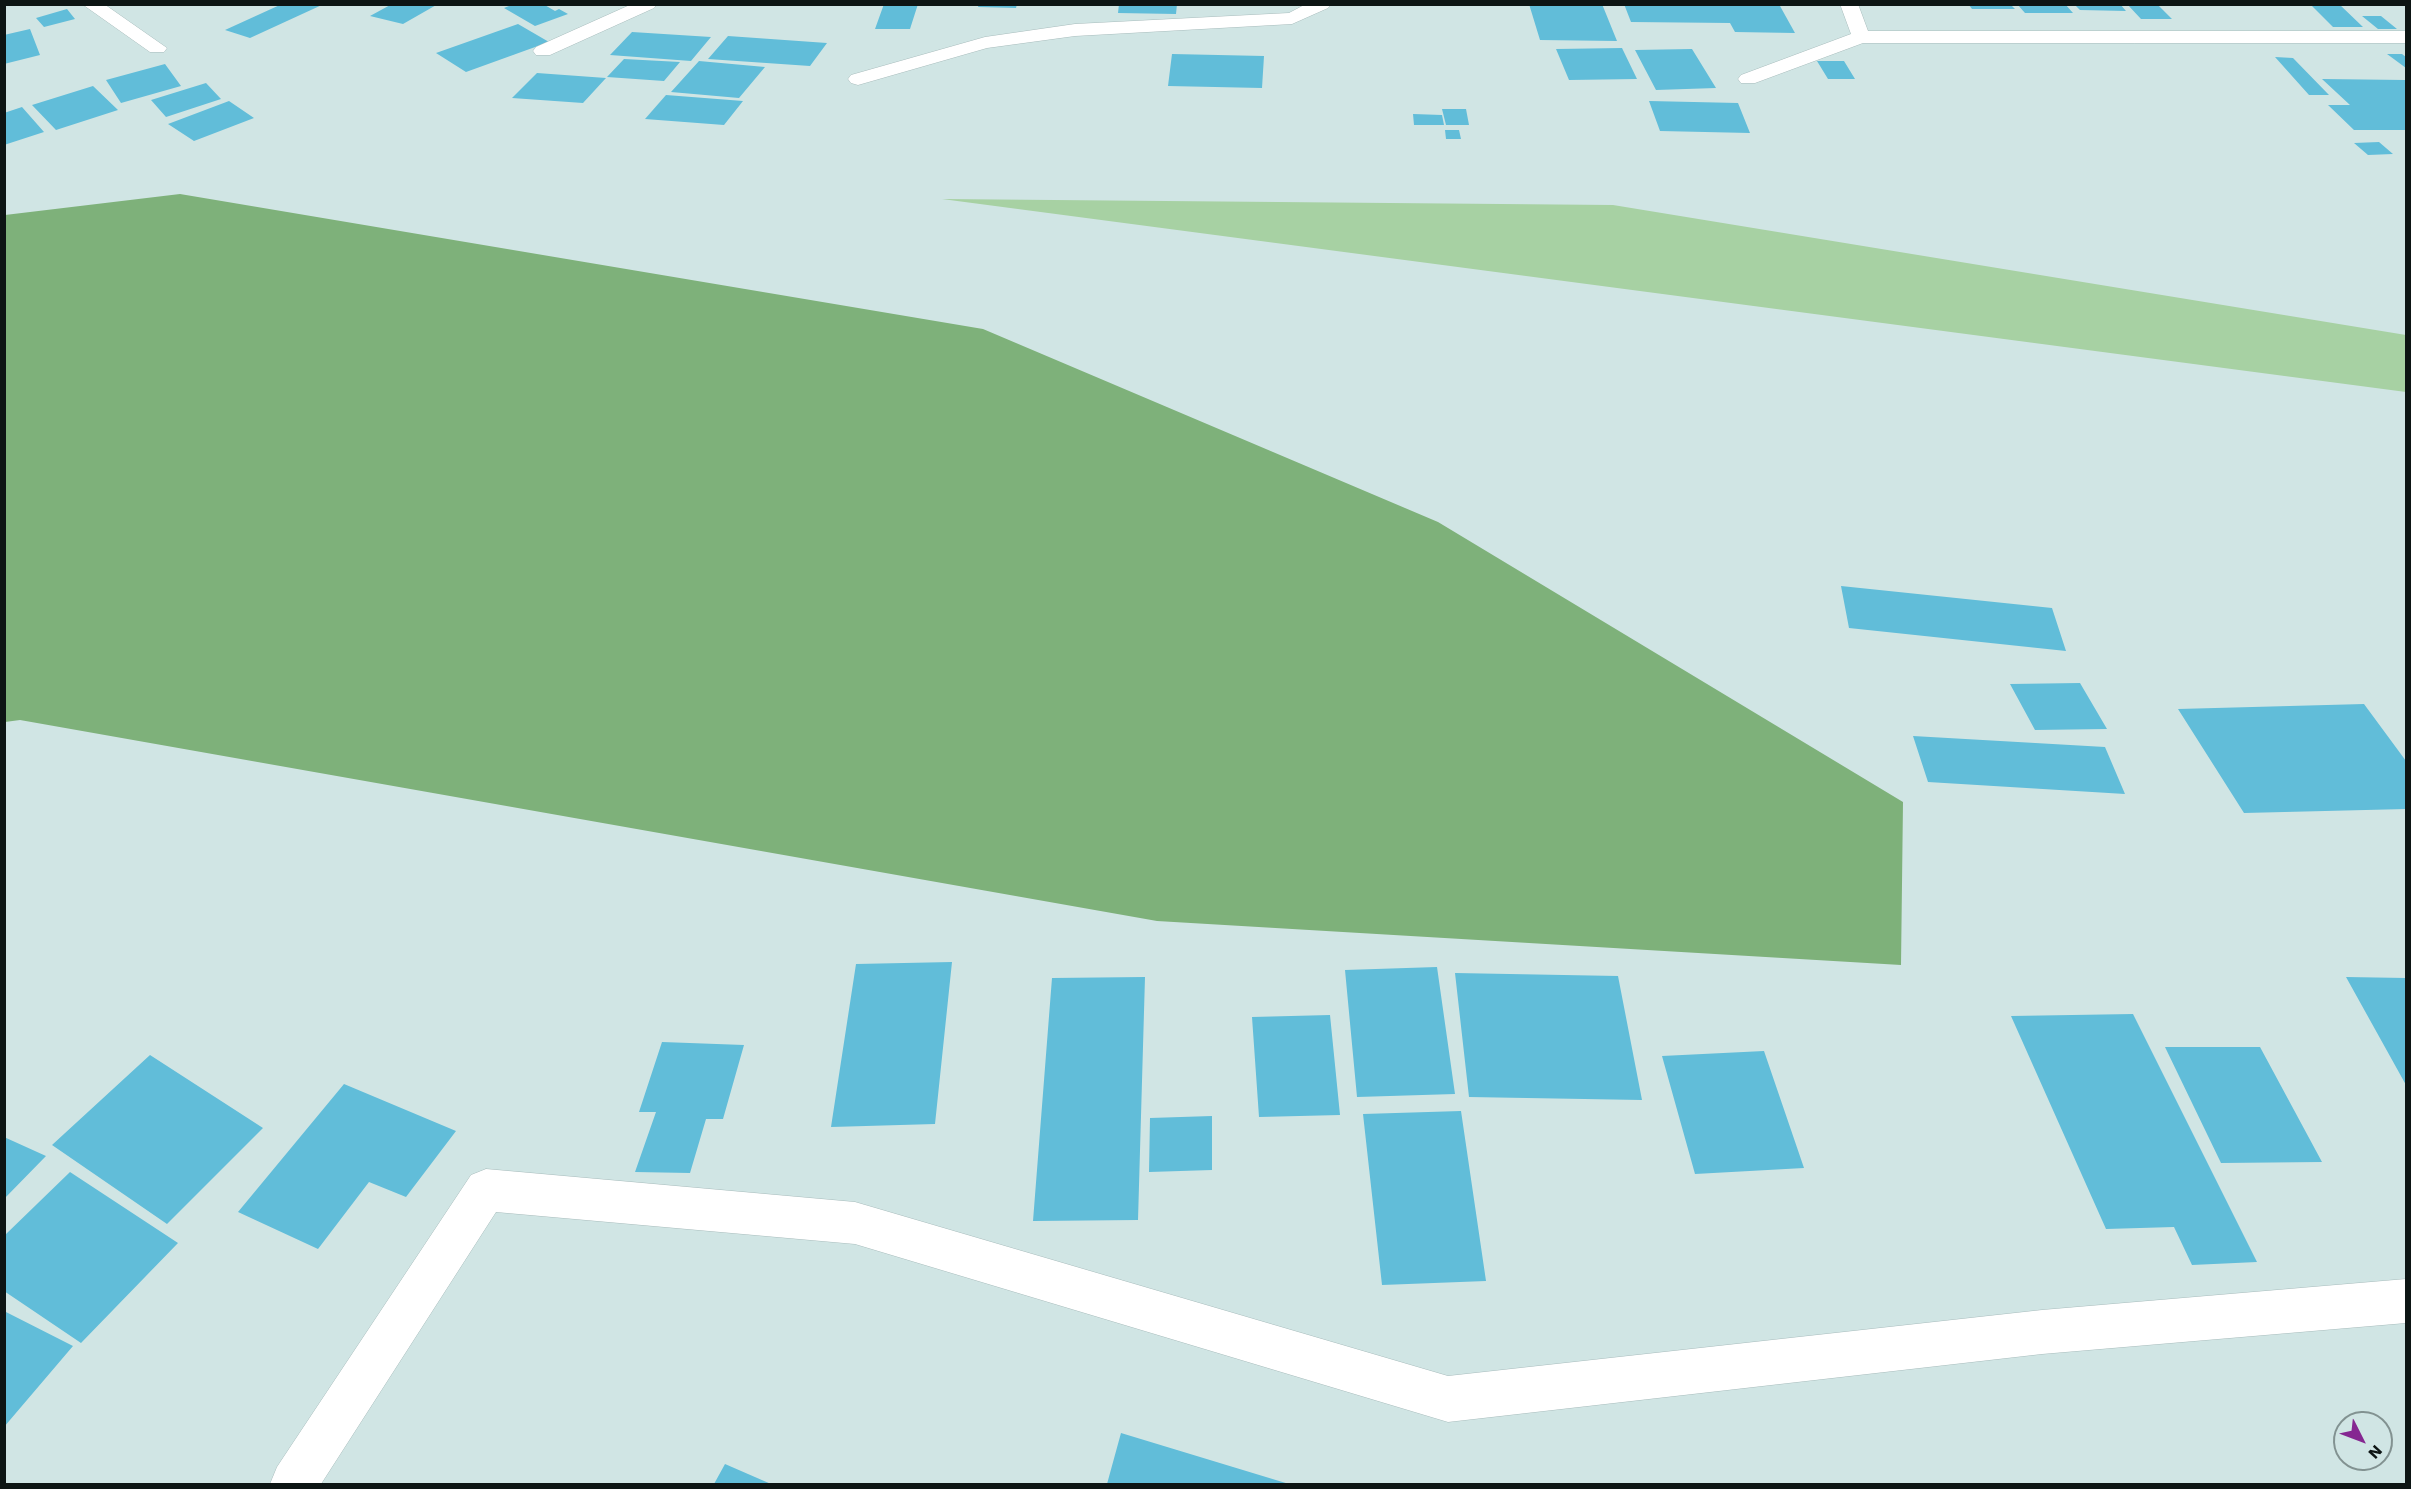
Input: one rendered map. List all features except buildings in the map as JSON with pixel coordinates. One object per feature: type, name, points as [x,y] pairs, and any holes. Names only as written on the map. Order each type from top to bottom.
[{"type":"street","points":[[91,4],[157,48]]},
{"type":"street","points":[[543,51],[648,4]]},
{"type":"street","points":[[858,79],[986,43],[1075,30],[1292,18],[1322,4]]},
{"type":"street","points":[[1850,4],[1861,37]]},
{"type":"street","points":[[1748,79],[1861,37],[2406,38]]},
{"type":"street","points":[[294,1485],[486,1190],[855,1223],[1448,1399],[2031,1334],[2406,1301]]},
{"type":"green space","points":[[180,194],[983,329],[1438,522],[1903,802],[1901,965],[1157,921],[20,720],[5,722],[5,215]]},
{"type":"green space","points":[[942,199],[1613,205],[2406,335],[2406,392]]}]
